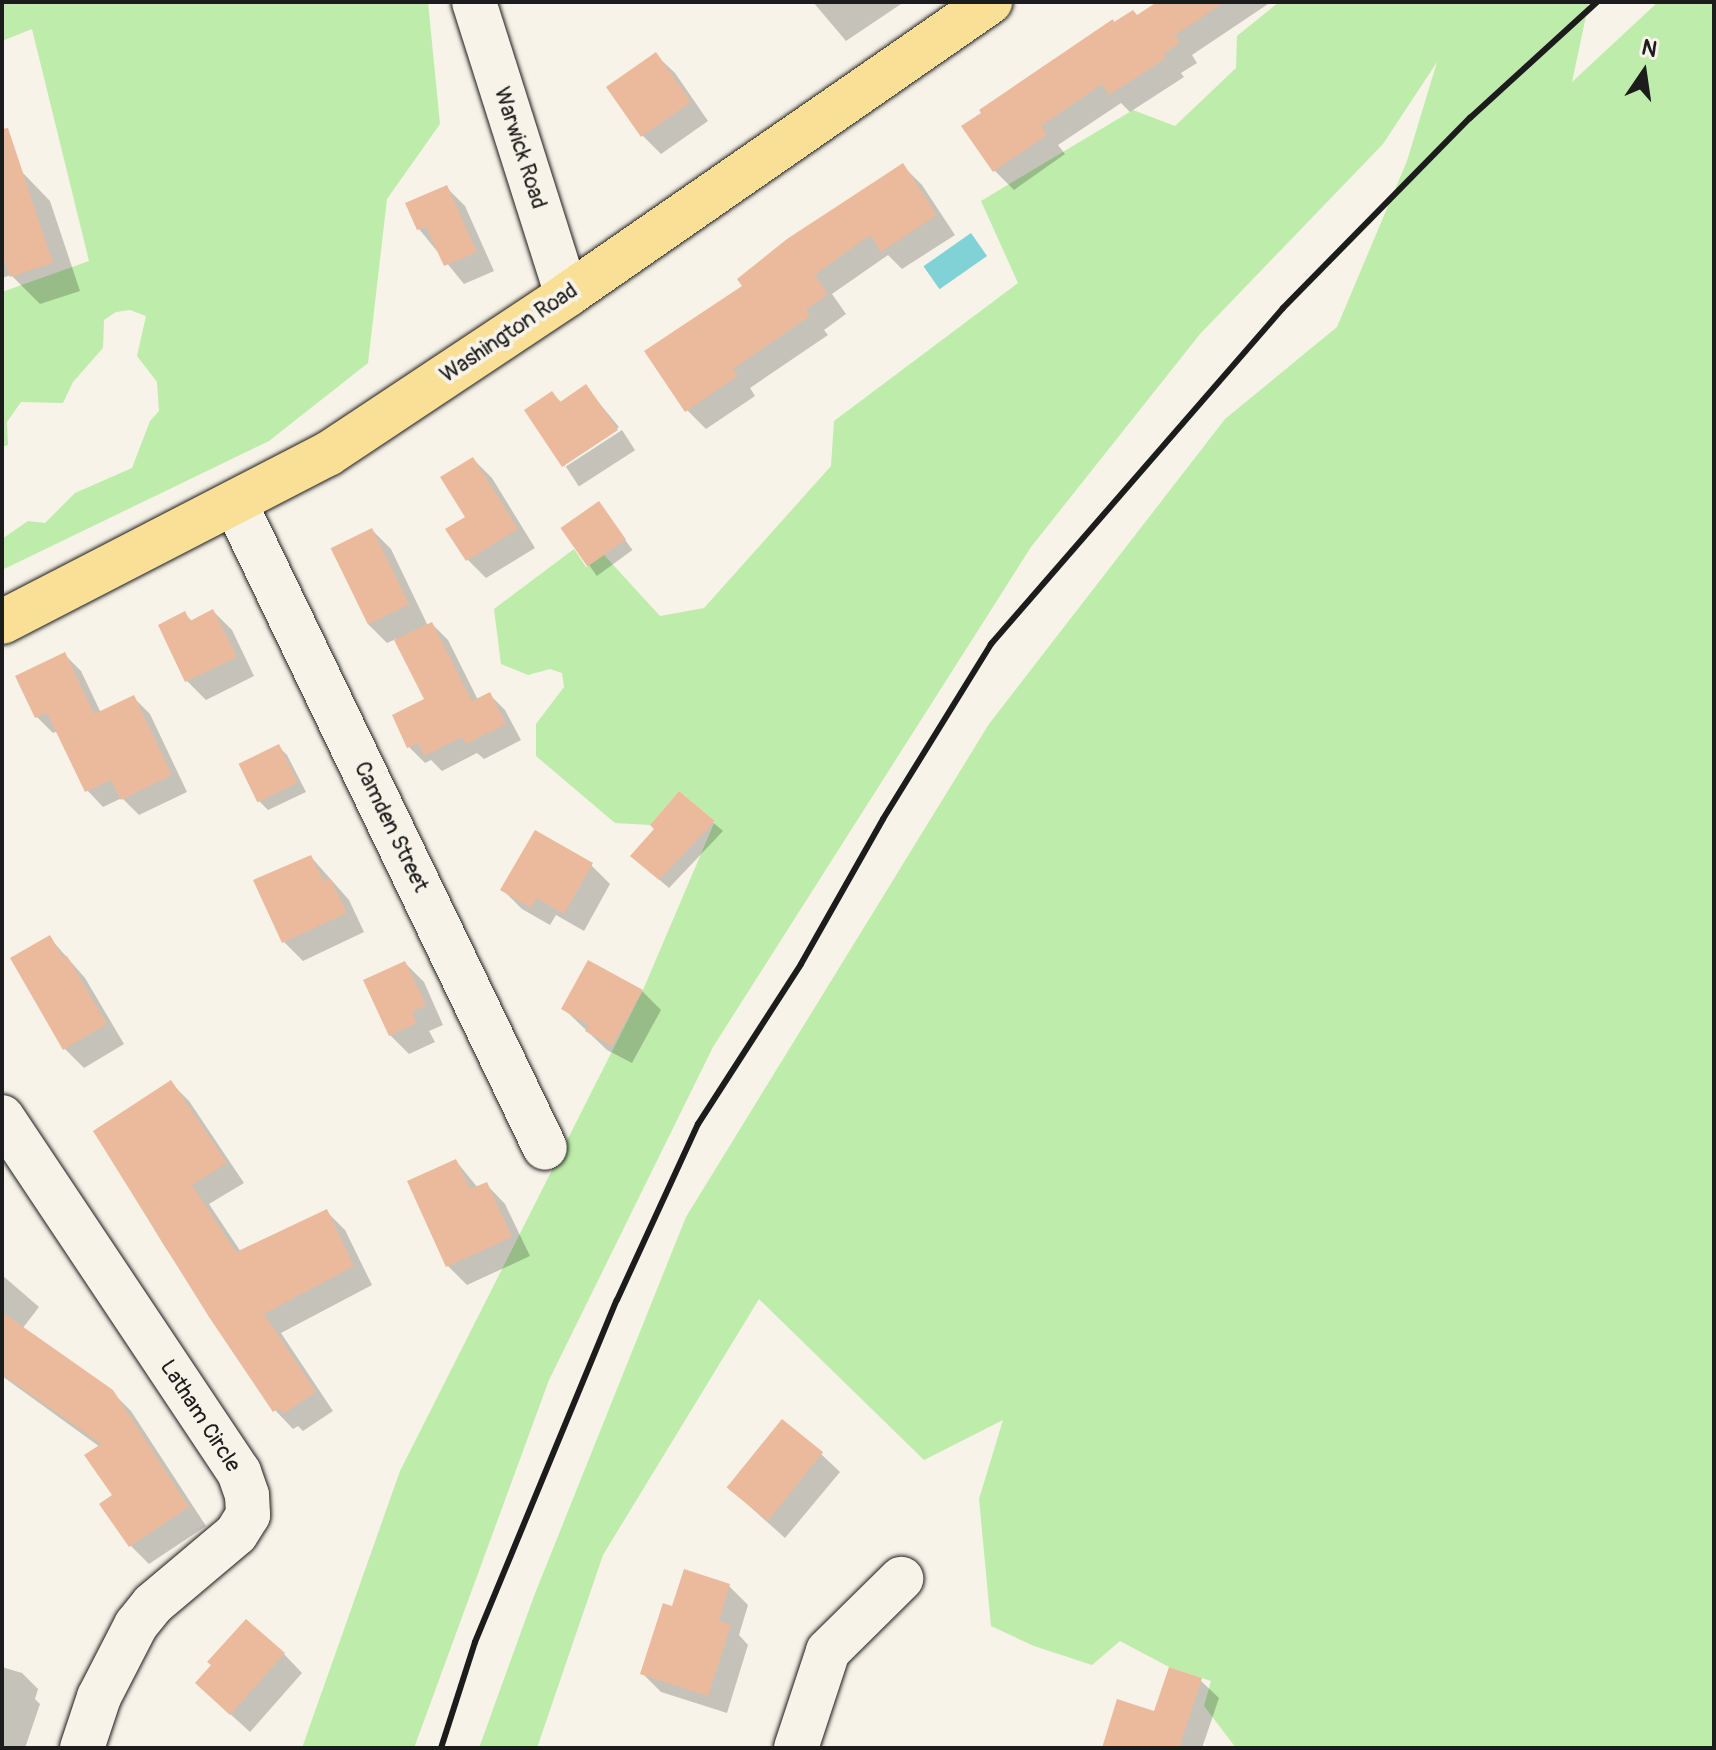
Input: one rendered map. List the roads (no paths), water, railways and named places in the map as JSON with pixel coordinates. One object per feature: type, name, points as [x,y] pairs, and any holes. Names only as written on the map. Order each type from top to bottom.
[{"type":"main road","name":"Washington Road","points":[[2,622],[236,505],[328,454],[567,295],[990,2]]},
{"type":"street","name":"Warwick Road","points":[[474,2],[567,295]]},
{"type":"street","name":"Camden Street","points":[[236,505],[545,1148]]},
{"type":"street","name":"Latham Circle","points":[[2,1117],[239,1472],[247,1495],[248,1515],[236,1534],[153,1604],[136,1625],[99,1697],[82,1748]]},
{"type":"street","points":[[796,1748],[828,1651],[901,1579]]},
{"type":"water","points":[[971,233],[987,256],[940,289],[923,266]]},
{"type":"railway","points":[[441,1748],[475,1642],[617,1300],[698,1124],[801,964],[883,819],[991,644],[1283,308],[1470,118],[1597,2]]}]
